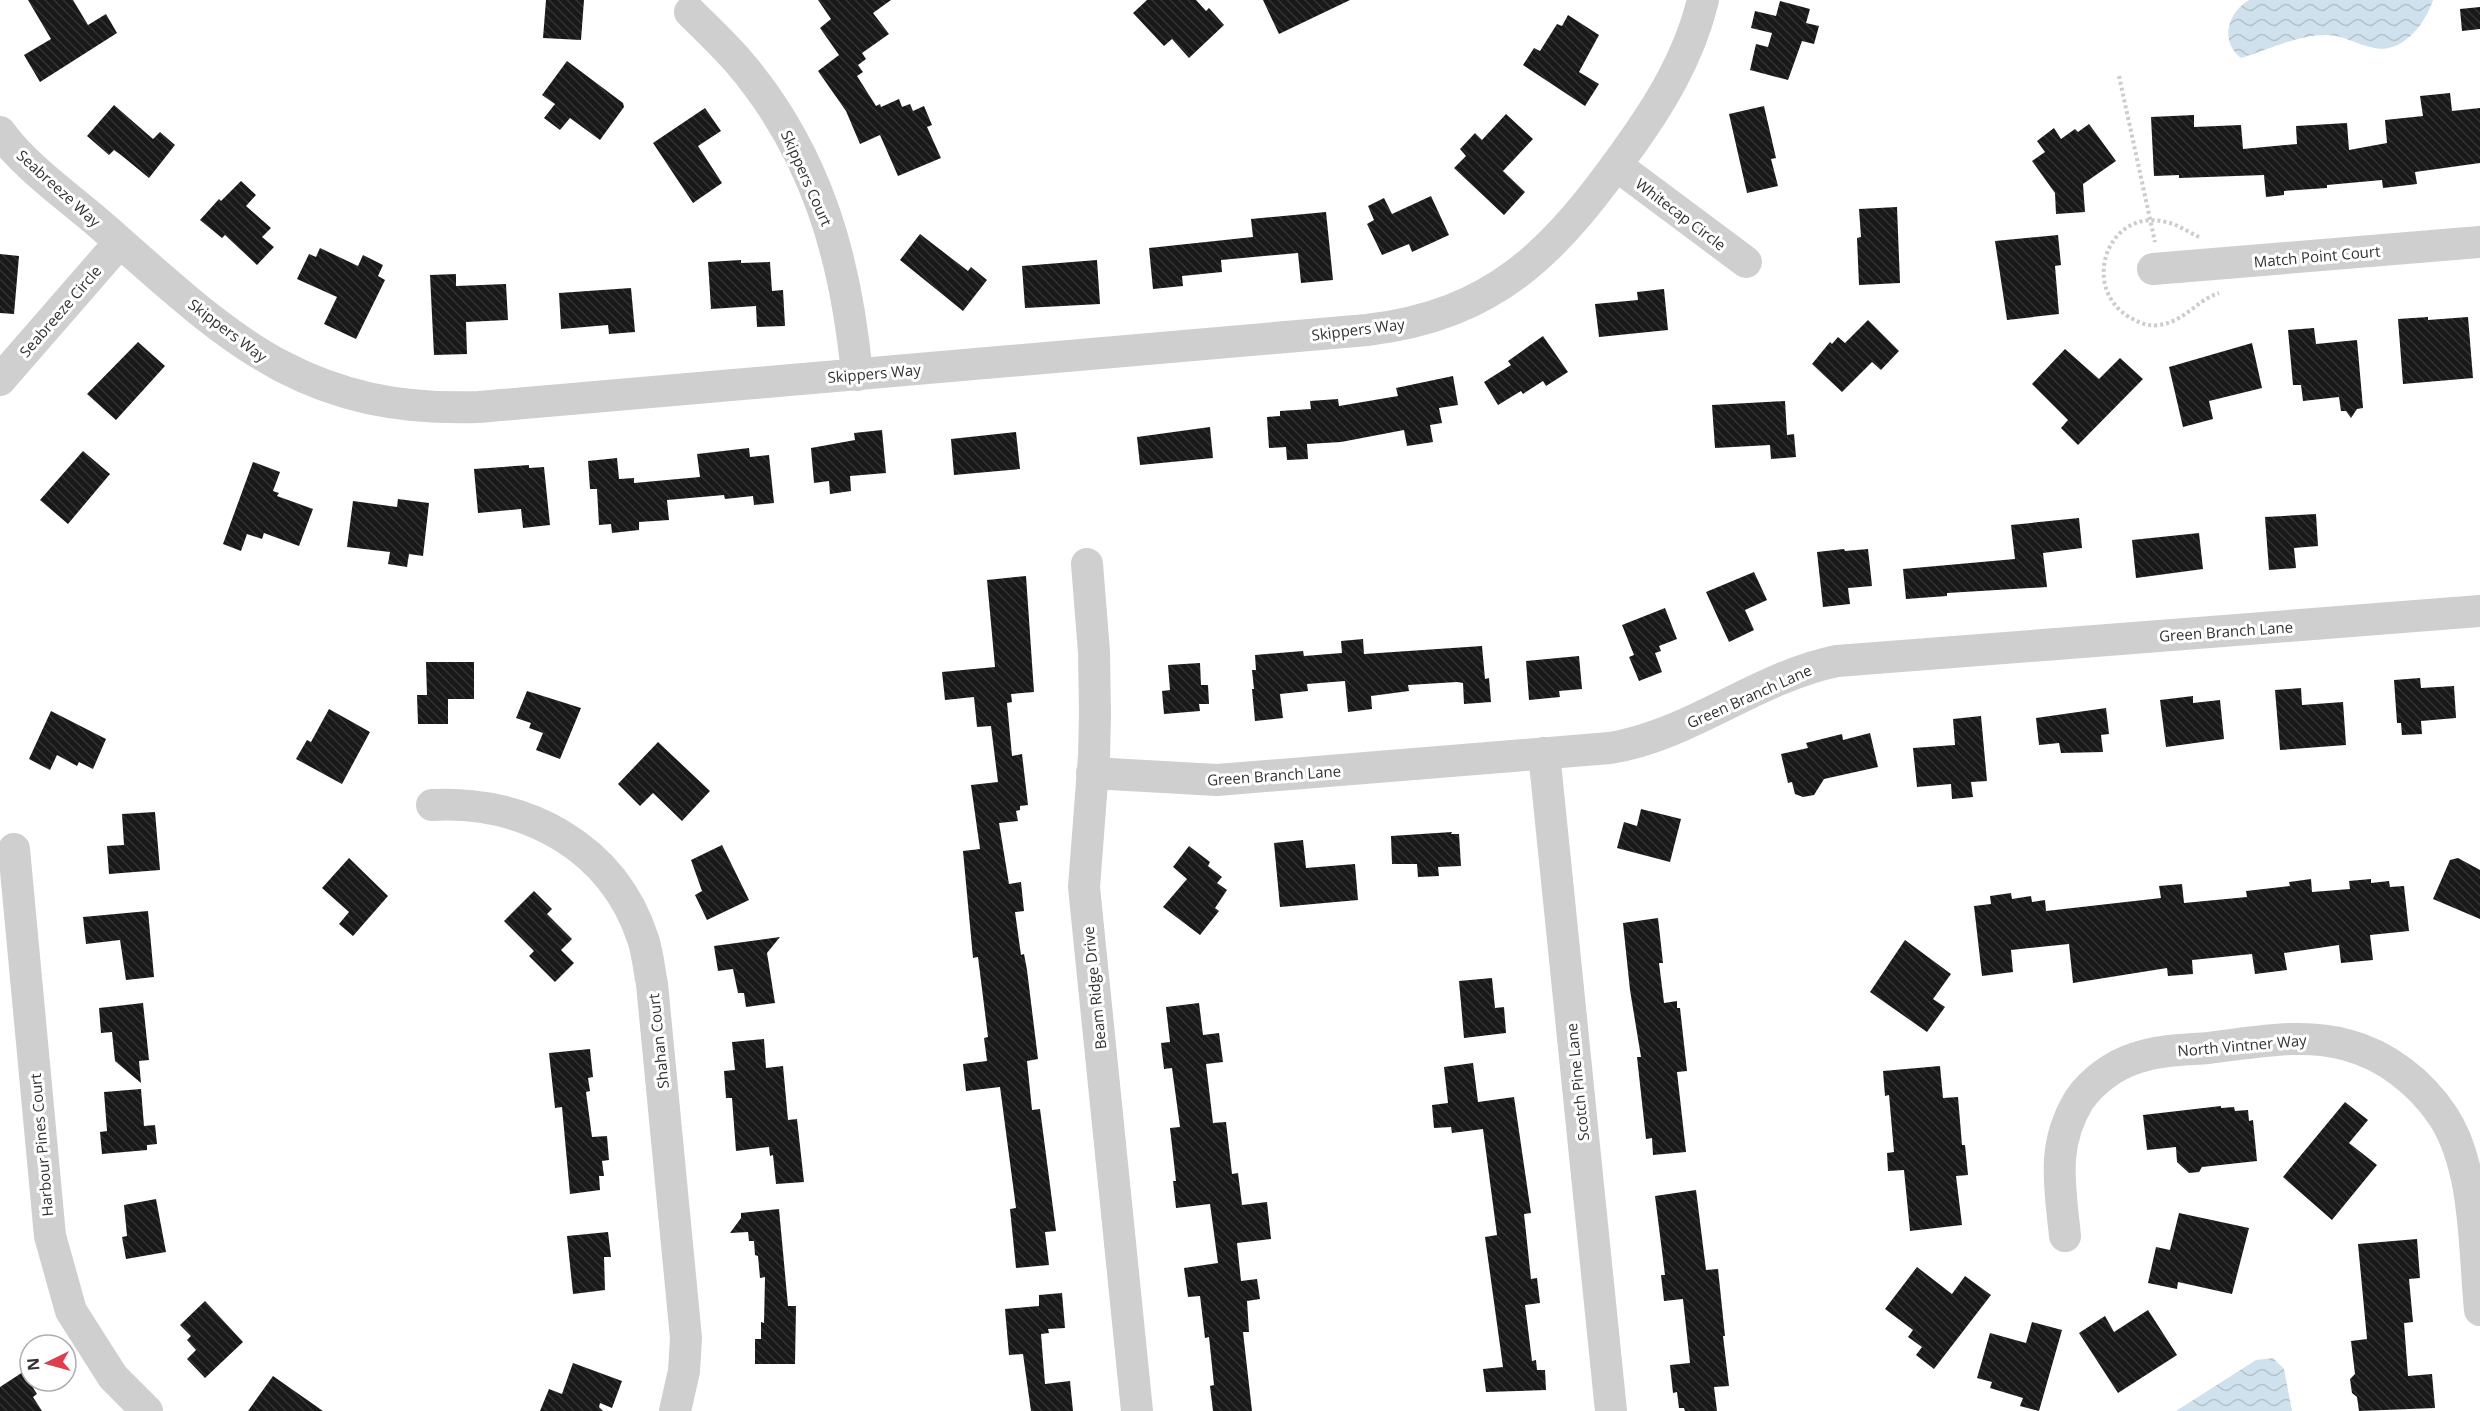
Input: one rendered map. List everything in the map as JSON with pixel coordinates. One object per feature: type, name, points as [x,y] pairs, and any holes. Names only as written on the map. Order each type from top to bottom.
[{"type":"street","name":"Skippers Way","points":[[120,242],[218,326],[255,353],[305,379],[348,394],[418,407],[479,407],[1367,330],[1414,322],[1469,302],[1531,264],[1565,233],[1660,105],[1690,45],[1703,0]]},
{"type":"street","name":"Skippers Court","points":[[690,12],[738,60],[758,86],[804,162],[826,213],[838,256],[852,321],[857,375]]},
{"type":"street","name":"Seabreeze Way","points":[[0,132],[34,168],[120,242]]},
{"type":"street","name":"Whitecap Circle","points":[[1616,165],[1746,262]]},
{"type":"street","name":"Seabreeze Circle","points":[[0,381],[120,242]]},
{"type":"street","name":"Match Point Court","points":[[2158,269],[2480,242]]},
{"type":"street","name":"Beam Ridge Drive","points":[[1087,564],[1094,652],[1092,773],[1084,887],[1137,1411]]},
{"type":"street","name":"Green Branch Lane","points":[[1092,773],[1217,780],[1610,748],[1646,740],[1787,676],[1837,661],[2480,611]]},
{"type":"street","name":"Scotch Pine Lane","points":[[1544,753],[1611,1411]]},
{"type":"street","name":"Shahan Court","points":[[432,805],[466,804],[500,809],[532,820],[562,835],[597,864],[612,881],[630,909],[644,940],[652,984],[686,1338],[684,1371],[675,1411]]},
{"type":"street","name":"Harbour Pines Court","points":[[14,849],[50,1236],[71,1311],[113,1377],[147,1411]]},
{"type":"street","name":"North Vintner Way","points":[[2066,1236],[2059,1167],[2063,1134],[2081,1098],[2110,1071],[2131,1060],[2156,1053],[2292,1039],[2339,1043],[2380,1058],[2409,1078],[2422,1089],[2449,1126],[2468,1184],[2480,1310]]},
{"type":"path","points":[[2119,76],[2158,269]]},
{"type":"water","points":[[2249,0],[2433,0],[2424,18],[2411,35],[2403,42],[2385,49],[2326,35],[2293,40],[2241,58],[2230,43],[2229,27],[2236,12]]},
{"type":"water","points":[[2273,1358],[2284,1369],[2292,1411],[2176,1411],[2256,1360]]},
{"type":"building","points":[[28,0],[73,0],[88,25],[106,14],[117,33],[40,82],[24,55],[51,39]]},
{"type":"building","points":[[546,0],[584,0],[581,40],[543,38]]},
{"type":"building","points":[[818,0],[891,0],[873,13],[889,34],[862,53],[866,59],[858,65],[863,72],[857,76],[876,106],[880,104],[881,107],[899,99],[902,107],[910,104],[913,111],[924,106],[932,125],[927,127],[941,158],[898,176],[880,135],[860,144],[846,111],[818,71],[839,55],[820,28],[831,19]]},
{"type":"building","points":[[1147,0],[1196,0],[1206,11],[1209,8],[1224,25],[1189,58],[1172,39],[1164,46],[1133,13]]},
{"type":"building","points":[[1263,0],[1350,0],[1279,34]]},
{"type":"building","points":[[1780,1],[1810,9],[1806,23],[1819,26],[1814,44],[1802,41],[1788,80],[1750,70],[1756,44],[1768,47],[1772,33],[1751,28],[1755,11],[1776,16]]},
{"type":"building","points":[[2480,7],[2480,29],[2462,31],[2460,9]]},
{"type":"building","points":[[1568,15],[1599,35],[1579,72],[1599,84],[1585,106],[1523,65],[1534,48],[1540,51],[1557,24],[1562,26]]},
{"type":"building","points":[[567,61],[623,103],[624,107],[600,140],[570,118],[560,130],[544,118],[555,104],[542,95]]},
{"type":"building","points":[[2450,93],[2452,111],[2480,108],[2480,163],[2415,172],[2417,184],[2383,188],[2382,180],[2327,185],[2327,188],[2284,191],[2284,195],[2266,197],[2264,175],[2179,178],[2179,175],[2154,176],[2151,117],[2194,115],[2194,127],[2241,125],[2243,149],[2297,144],[2296,126],[2347,123],[2349,150],[2387,143],[2385,120],[2423,116],[2420,96]]},
{"type":"building","points":[[114,105],[153,139],[160,132],[175,145],[149,178],[114,150],[109,155],[87,136]]},
{"type":"building","points":[[1764,106],[1776,158],[1771,159],[1778,186],[1747,193],[1729,114]]},
{"type":"building","points":[[705,108],[721,131],[698,146],[722,183],[693,203],[653,143]]},
{"type":"building","points":[[1506,114],[1533,139],[1503,171],[1525,192],[1504,215],[1454,168],[1466,156],[1460,149],[1475,133],[1482,140]]},
{"type":"building","points":[[2089,124],[2116,161],[2083,184],[2085,212],[2056,214],[2055,193],[2032,161],[2045,152],[2037,141],[2054,128],[2061,139],[2075,129],[2078,132]]},
{"type":"building","points":[[241,181],[256,195],[246,206],[271,228],[262,237],[274,247],[257,265],[225,235],[222,238],[200,220],[219,199],[221,201]]},
{"type":"building","points":[[1431,196],[1449,235],[1412,252],[1409,244],[1382,255],[1367,224],[1374,220],[1368,206],[1384,198],[1392,214]]},
{"type":"building","points":[[1897,207],[1900,283],[1859,285],[1857,238],[1861,237],[1859,209]]},
{"type":"building","points":[[1326,212],[1333,280],[1301,283],[1298,253],[1221,260],[1222,272],[1182,276],[1183,286],[1153,289],[1149,248],[1253,237],[1251,219]]},
{"type":"building","points":[[920,234],[968,271],[971,267],[987,280],[963,311],[900,260]]},
{"type":"building","points":[[2058,235],[2061,265],[2055,266],[2059,314],[2007,320],[1995,241]]},
{"type":"building","points":[[320,248],[358,266],[363,255],[383,265],[378,276],[385,280],[356,339],[324,324],[337,297],[297,279],[309,254],[316,257]]},
{"type":"building","points":[[0,254],[19,256],[14,314],[0,313]]},
{"type":"building","points":[[741,260],[741,263],[770,262],[772,291],[783,290],[785,326],[757,327],[756,306],[711,309],[708,262]]},
{"type":"building","points":[[1097,260],[1100,304],[1025,308],[1022,266]]},
{"type":"building","points":[[456,274],[456,286],[506,284],[508,320],[466,322],[467,354],[434,355],[430,275]]},
{"type":"building","points":[[631,288],[635,332],[609,334],[608,325],[561,329],[559,293]]},
{"type":"building","points":[[1664,289],[1668,330],[1599,337],[1595,304],[1638,300],[1637,292]]},
{"type":"building","points":[[2428,317],[2428,320],[2468,317],[2473,378],[2403,384],[2398,319]]},
{"type":"building","points":[[1868,320],[1899,351],[1881,370],[1872,362],[1842,392],[1812,364],[1830,342],[1832,344],[1838,337],[1845,343]]},
{"type":"building","points":[[2314,328],[2316,344],[2357,340],[2363,408],[2357,409],[2351,418],[2346,411],[2341,411],[2339,397],[2303,401],[2301,385],[2293,385],[2288,330]]},
{"type":"building","points":[[1543,336],[1568,372],[1546,386],[1543,381],[1523,394],[1521,391],[1498,405],[1484,382],[1511,365],[1508,361]]},
{"type":"building","points":[[138,342],[165,366],[116,420],[87,394]]},
{"type":"building","points":[[2252,343],[2262,388],[2209,401],[2213,419],[2183,427],[2169,367]]},
{"type":"building","points":[[2065,349],[2099,379],[2120,358],[2143,379],[2078,445],[2061,428],[2068,420],[2032,384]]},
{"type":"building","points":[[1453,376],[1458,405],[1439,408],[1442,423],[1430,425],[1433,442],[1407,446],[1404,430],[1341,442],[1307,444],[1308,459],[1287,460],[1286,447],[1269,448],[1267,417],[1280,416],[1280,411],[1311,409],[1310,401],[1338,399],[1339,406],[1398,396],[1396,388]]},
{"type":"building","points":[[1785,401],[1787,435],[1794,434],[1796,457],[1771,459],[1770,445],[1715,448],[1712,405]]},
{"type":"building","points":[[1210,427],[1213,458],[1140,465],[1137,437]]},
{"type":"building","points":[[882,430],[886,473],[850,476],[851,491],[830,494],[829,481],[814,483],[811,448],[855,440],[854,433]]},
{"type":"building","points":[[1016,432],[1020,469],[954,475],[951,439]]},
{"type":"building","points":[[749,448],[750,457],[769,455],[774,503],[754,505],[753,496],[725,499],[724,495],[667,500],[669,520],[639,522],[639,530],[612,533],[611,524],[599,525],[597,489],[590,489],[588,461],[617,458],[619,479],[634,478],[634,483],[700,477],[697,454]]},
{"type":"building","points":[[83,451],[110,474],[68,524],[40,500]]},
{"type":"building","points":[[253,462],[280,472],[273,491],[279,493],[277,496],[313,509],[299,546],[264,533],[262,539],[247,534],[241,551],[223,544]]},
{"type":"building","points":[[529,465],[529,468],[544,467],[550,525],[523,528],[521,509],[478,513],[474,469]]},
{"type":"building","points":[[398,499],[429,503],[423,556],[409,554],[407,567],[388,564],[390,552],[347,547],[353,501],[397,507]]},
{"type":"building","points":[[2316,514],[2318,546],[2294,548],[2296,568],[2269,570],[2265,517]]},
{"type":"building","points":[[2079,518],[2082,548],[2043,553],[2047,587],[1947,593],[1947,596],[1906,599],[1903,569],[2015,559],[2011,525]]},
{"type":"building","points":[[2199,533],[2203,569],[2136,578],[2132,540]]},
{"type":"building","points":[[1844,549],[1845,551],[1868,549],[1872,586],[1848,588],[1850,604],[1823,607],[1817,552]]},
{"type":"building","points":[[1754,572],[1767,600],[1745,610],[1754,630],[1729,642],[1706,592]]},
{"type":"building","points":[[1026,576],[1034,692],[1011,694],[1012,702],[1007,703],[1012,756],[1022,754],[1028,805],[1020,806],[1020,810],[1016,811],[1018,821],[999,823],[1009,884],[1021,882],[1024,911],[1015,912],[1021,955],[1024,954],[1027,970],[1038,1059],[1027,1061],[1032,1110],[1040,1109],[1056,1231],[1045,1232],[1049,1265],[1016,1268],[1010,1209],[1016,1208],[1000,1087],[966,1091],[963,1064],[987,1061],[984,1038],[988,1037],[978,957],[973,958],[963,851],[980,849],[971,785],[998,782],[991,726],[977,727],[974,697],[945,700],[942,672],[995,667],[987,580]]},
{"type":"building","points":[[1665,608],[1677,639],[1659,646],[1661,651],[1655,653],[1662,672],[1639,681],[1629,657],[1634,655],[1622,625]]},
{"type":"building","points":[[1363,639],[1364,654],[1482,646],[1485,679],[1489,678],[1491,702],[1464,704],[1463,683],[1408,685],[1409,691],[1371,696],[1372,709],[1348,712],[1345,681],[1307,684],[1308,691],[1280,694],[1283,718],[1255,721],[1252,670],[1256,670],[1255,655],[1303,651],[1304,656],[1342,653],[1341,641]]},
{"type":"building","points":[[1579,656],[1582,689],[1559,691],[1560,697],[1529,700],[1526,661]]},
{"type":"building","points":[[426,662],[474,662],[474,699],[448,699],[448,724],[418,724],[417,695],[427,695]]},
{"type":"building","points":[[1200,663],[1201,685],[1208,685],[1209,704],[1199,704],[1200,711],[1164,714],[1162,691],[1170,690],[1168,665]]},
{"type":"building","points":[[2420,678],[2421,688],[2454,686],[2456,718],[2421,721],[2422,734],[2402,735],[2401,723],[2397,723],[2394,680]]},
{"type":"building","points":[[2301,688],[2302,705],[2343,702],[2346,745],[2280,750],[2275,690]]},
{"type":"building","points":[[527,691],[581,708],[560,759],[536,750],[543,733],[529,728],[531,723],[516,718]]},
{"type":"building","points":[[2193,696],[2193,703],[2220,700],[2224,739],[2166,747],[2160,700]]},
{"type":"building","points":[[2106,708],[2109,734],[2101,735],[2103,752],[2061,753],[2059,743],[2039,745],[2036,718]]},
{"type":"building","points":[[329,709],[370,732],[342,784],[296,759],[307,740],[311,742]]},
{"type":"building","points":[[51,711],[106,739],[93,769],[79,762],[77,766],[57,755],[50,770],[29,759]]},
{"type":"building","points":[[1981,716],[1987,781],[1971,782],[1973,797],[1952,799],[1951,784],[1917,787],[1913,748],[1955,745],[1953,719]]},
{"type":"building","points":[[1870,733],[1878,767],[1824,779],[1814,795],[1803,797],[1795,794],[1792,782],[1788,783],[1781,754],[1808,748],[1806,743],[1842,734],[1843,740]]},
{"type":"building","points":[[658,742],[710,791],[682,821],[653,793],[640,806],[618,784]]},
{"type":"building","points":[[1641,809],[1681,819],[1670,862],[1617,848],[1624,822],[1637,826]]},
{"type":"building","points":[[155,812],[160,870],[109,874],[107,846],[124,845],[122,814]]},
{"type":"building","points":[[1452,832],[1451,834],[1459,834],[1461,866],[1438,867],[1439,876],[1418,877],[1417,864],[1392,864],[1391,836]]},
{"type":"building","points":[[1303,840],[1306,868],[1355,864],[1358,900],[1280,907],[1274,843]]},
{"type":"building","points":[[722,845],[749,900],[707,920],[695,895],[702,891],[691,860]]},
{"type":"building","points":[[1189,846],[1210,862],[1208,866],[1222,877],[1217,883],[1227,890],[1215,908],[1219,911],[1200,935],[1163,907],[1187,879],[1173,867]]},
{"type":"building","points":[[349,858],[388,896],[353,936],[339,924],[349,912],[322,888]]},
{"type":"building","points":[[2458,858],[2480,870],[2480,919],[2433,899],[2450,860]]},
{"type":"building","points":[[2311,879],[2312,892],[2350,889],[2349,881],[2371,879],[2371,883],[2389,881],[2390,887],[2404,886],[2409,931],[2370,935],[2373,960],[2341,963],[2339,945],[2284,953],[2287,970],[2255,974],[2252,954],[2192,960],[2193,974],[2168,976],[2167,968],[2073,983],[2069,944],[2011,950],[2013,972],[1982,976],[1974,906],[1991,904],[1990,896],[2011,893],[2012,899],[2031,896],[2032,902],[2045,900],[2046,911],[2161,898],[2159,886],[2182,884],[2184,903],[2247,897],[2246,891],[2290,886],[2289,882]]},
{"type":"building","points":[[534,891],[552,909],[547,914],[572,939],[561,950],[574,963],[555,982],[529,956],[534,951],[504,921]]},
{"type":"building","points":[[148,911],[154,977],[126,980],[120,940],[86,944],[83,917]]},
{"type":"building","points":[[1658,918],[1663,963],[1659,963],[1664,1003],[1677,1001],[1677,1008],[1680,1008],[1687,1071],[1677,1072],[1686,1152],[1653,1155],[1652,1138],[1646,1139],[1637,1057],[1641,1057],[1630,990],[1623,923]]},
{"type":"building","points":[[780,937],[767,953],[775,1003],[746,1007],[744,993],[738,993],[733,969],[718,971],[714,946]]},
{"type":"building","points":[[1905,940],[1951,974],[1933,999],[1945,1007],[1927,1032],[1870,992]]},
{"type":"building","points":[[1492,978],[1495,1008],[1504,1007],[1506,1033],[1464,1038],[1459,981]]},
{"type":"building","points":[[143,1003],[149,1060],[139,1061],[141,1083],[115,1061],[112,1032],[101,1033],[99,1008]]},
{"type":"building","points":[[1199,1003],[1203,1035],[1219,1033],[1223,1062],[1206,1064],[1213,1123],[1226,1122],[1232,1174],[1238,1173],[1242,1205],[1267,1202],[1271,1239],[1237,1243],[1241,1281],[1257,1279],[1260,1299],[1247,1301],[1249,1332],[1243,1332],[1252,1411],[1213,1411],[1210,1386],[1214,1385],[1209,1337],[1205,1338],[1200,1296],[1188,1297],[1184,1268],[1218,1263],[1210,1204],[1176,1208],[1173,1181],[1176,1181],[1170,1128],[1180,1127],[1172,1068],[1164,1069],[1161,1043],[1170,1042],[1166,1007]]},
{"type":"building","points":[[764,1039],[766,1068],[783,1066],[788,1120],[797,1119],[804,1182],[776,1184],[773,1155],[770,1156],[769,1147],[736,1151],[732,1098],[726,1098],[724,1071],[735,1070],[732,1042]]},
{"type":"building","points":[[590,1049],[593,1077],[588,1078],[590,1091],[586,1092],[592,1137],[607,1136],[609,1160],[602,1161],[604,1176],[599,1176],[600,1190],[570,1194],[562,1107],[555,1108],[549,1053]]},
{"type":"building","points":[[1473,1063],[1478,1102],[1514,1097],[1531,1213],[1524,1214],[1531,1279],[1537,1278],[1540,1303],[1525,1305],[1532,1361],[1536,1360],[1537,1370],[1545,1370],[1546,1390],[1486,1392],[1483,1369],[1503,1367],[1485,1237],[1497,1235],[1483,1129],[1452,1133],[1451,1127],[1434,1128],[1432,1105],[1448,1103],[1444,1067]]},
{"type":"building","points":[[1940,1066],[1943,1098],[1958,1097],[1962,1145],[1965,1145],[1968,1175],[1956,1176],[1962,1225],[1910,1231],[1904,1170],[1888,1171],[1887,1153],[1894,1152],[1889,1095],[1885,1096],[1883,1071]]},
{"type":"building","points":[[141,1089],[144,1126],[155,1125],[157,1144],[147,1145],[147,1150],[102,1154],[100,1132],[107,1131],[104,1092]]},
{"type":"building","points":[[2345,1102],[2368,1120],[2349,1143],[2377,1165],[2332,1220],[2283,1177]]},
{"type":"building","points":[[2221,1106],[2221,1108],[2234,1107],[2235,1111],[2248,1110],[2249,1121],[2253,1120],[2257,1161],[2202,1167],[2199,1172],[2189,1173],[2177,1162],[2176,1147],[2147,1150],[2143,1115]]},
{"type":"building","points":[[1696,1190],[1706,1270],[1718,1269],[1725,1336],[1723,1336],[1729,1386],[1714,1387],[1717,1411],[1685,1411],[1684,1408],[1679,1408],[1677,1392],[1673,1393],[1670,1365],[1690,1363],[1683,1299],[1664,1301],[1661,1275],[1665,1275],[1655,1196]]},
{"type":"building","points":[[156,1199],[166,1252],[126,1259],[122,1237],[127,1236],[124,1205]]},
{"type":"building","points":[[779,1209],[788,1306],[796,1306],[795,1364],[755,1364],[755,1339],[761,1339],[761,1322],[764,1323],[765,1277],[760,1278],[758,1256],[755,1255],[754,1241],[749,1241],[748,1232],[730,1233],[741,1218],[741,1213]]},
{"type":"building","points":[[2179,1213],[2249,1228],[2232,1294],[2178,1282],[2177,1289],[2148,1283],[2156,1247],[2170,1250]]},
{"type":"building","points":[[608,1232],[611,1257],[604,1257],[605,1290],[573,1294],[567,1236]]},
{"type":"building","points":[[2417,1239],[2420,1278],[2409,1279],[2413,1322],[2404,1323],[2408,1376],[2432,1374],[2435,1408],[2359,1411],[2357,1397],[2352,1393],[2350,1379],[2355,1374],[2351,1341],[2367,1339],[2358,1244]]},
{"type":"building","points":[[1917,1267],[1952,1294],[1965,1276],[1991,1295],[1934,1369],[1916,1355],[1922,1347],[1908,1337],[1913,1330],[1885,1309]]},
{"type":"building","points":[[1062,1293],[1065,1328],[1048,1329],[1049,1333],[1041,1334],[1045,1384],[1070,1381],[1073,1411],[1031,1411],[1023,1354],[1009,1355],[1005,1309],[1039,1306],[1039,1295]]},
{"type":"building","points":[[205,1301],[243,1342],[205,1378],[187,1359],[196,1350],[187,1340],[191,1336],[180,1325]]},
{"type":"building","points":[[2148,1310],[2177,1355],[2118,1393],[2079,1333],[2105,1316],[2114,1332]]},
{"type":"building","points":[[2032,1322],[2062,1330],[2039,1411],[2020,1406],[2023,1398],[1990,1388],[1992,1382],[1977,1378],[1990,1333],[2026,1343]]},
{"type":"building","points":[[573,1363],[622,1381],[612,1408],[600,1403],[599,1407],[603,1411],[540,1411],[549,1389],[562,1394]]},
{"type":"building","points":[[18,1375],[18,1393],[36,1393],[33,1397],[42,1411],[0,1411],[0,1387]]},
{"type":"building","points":[[273,1376],[323,1411],[248,1411]]}]
